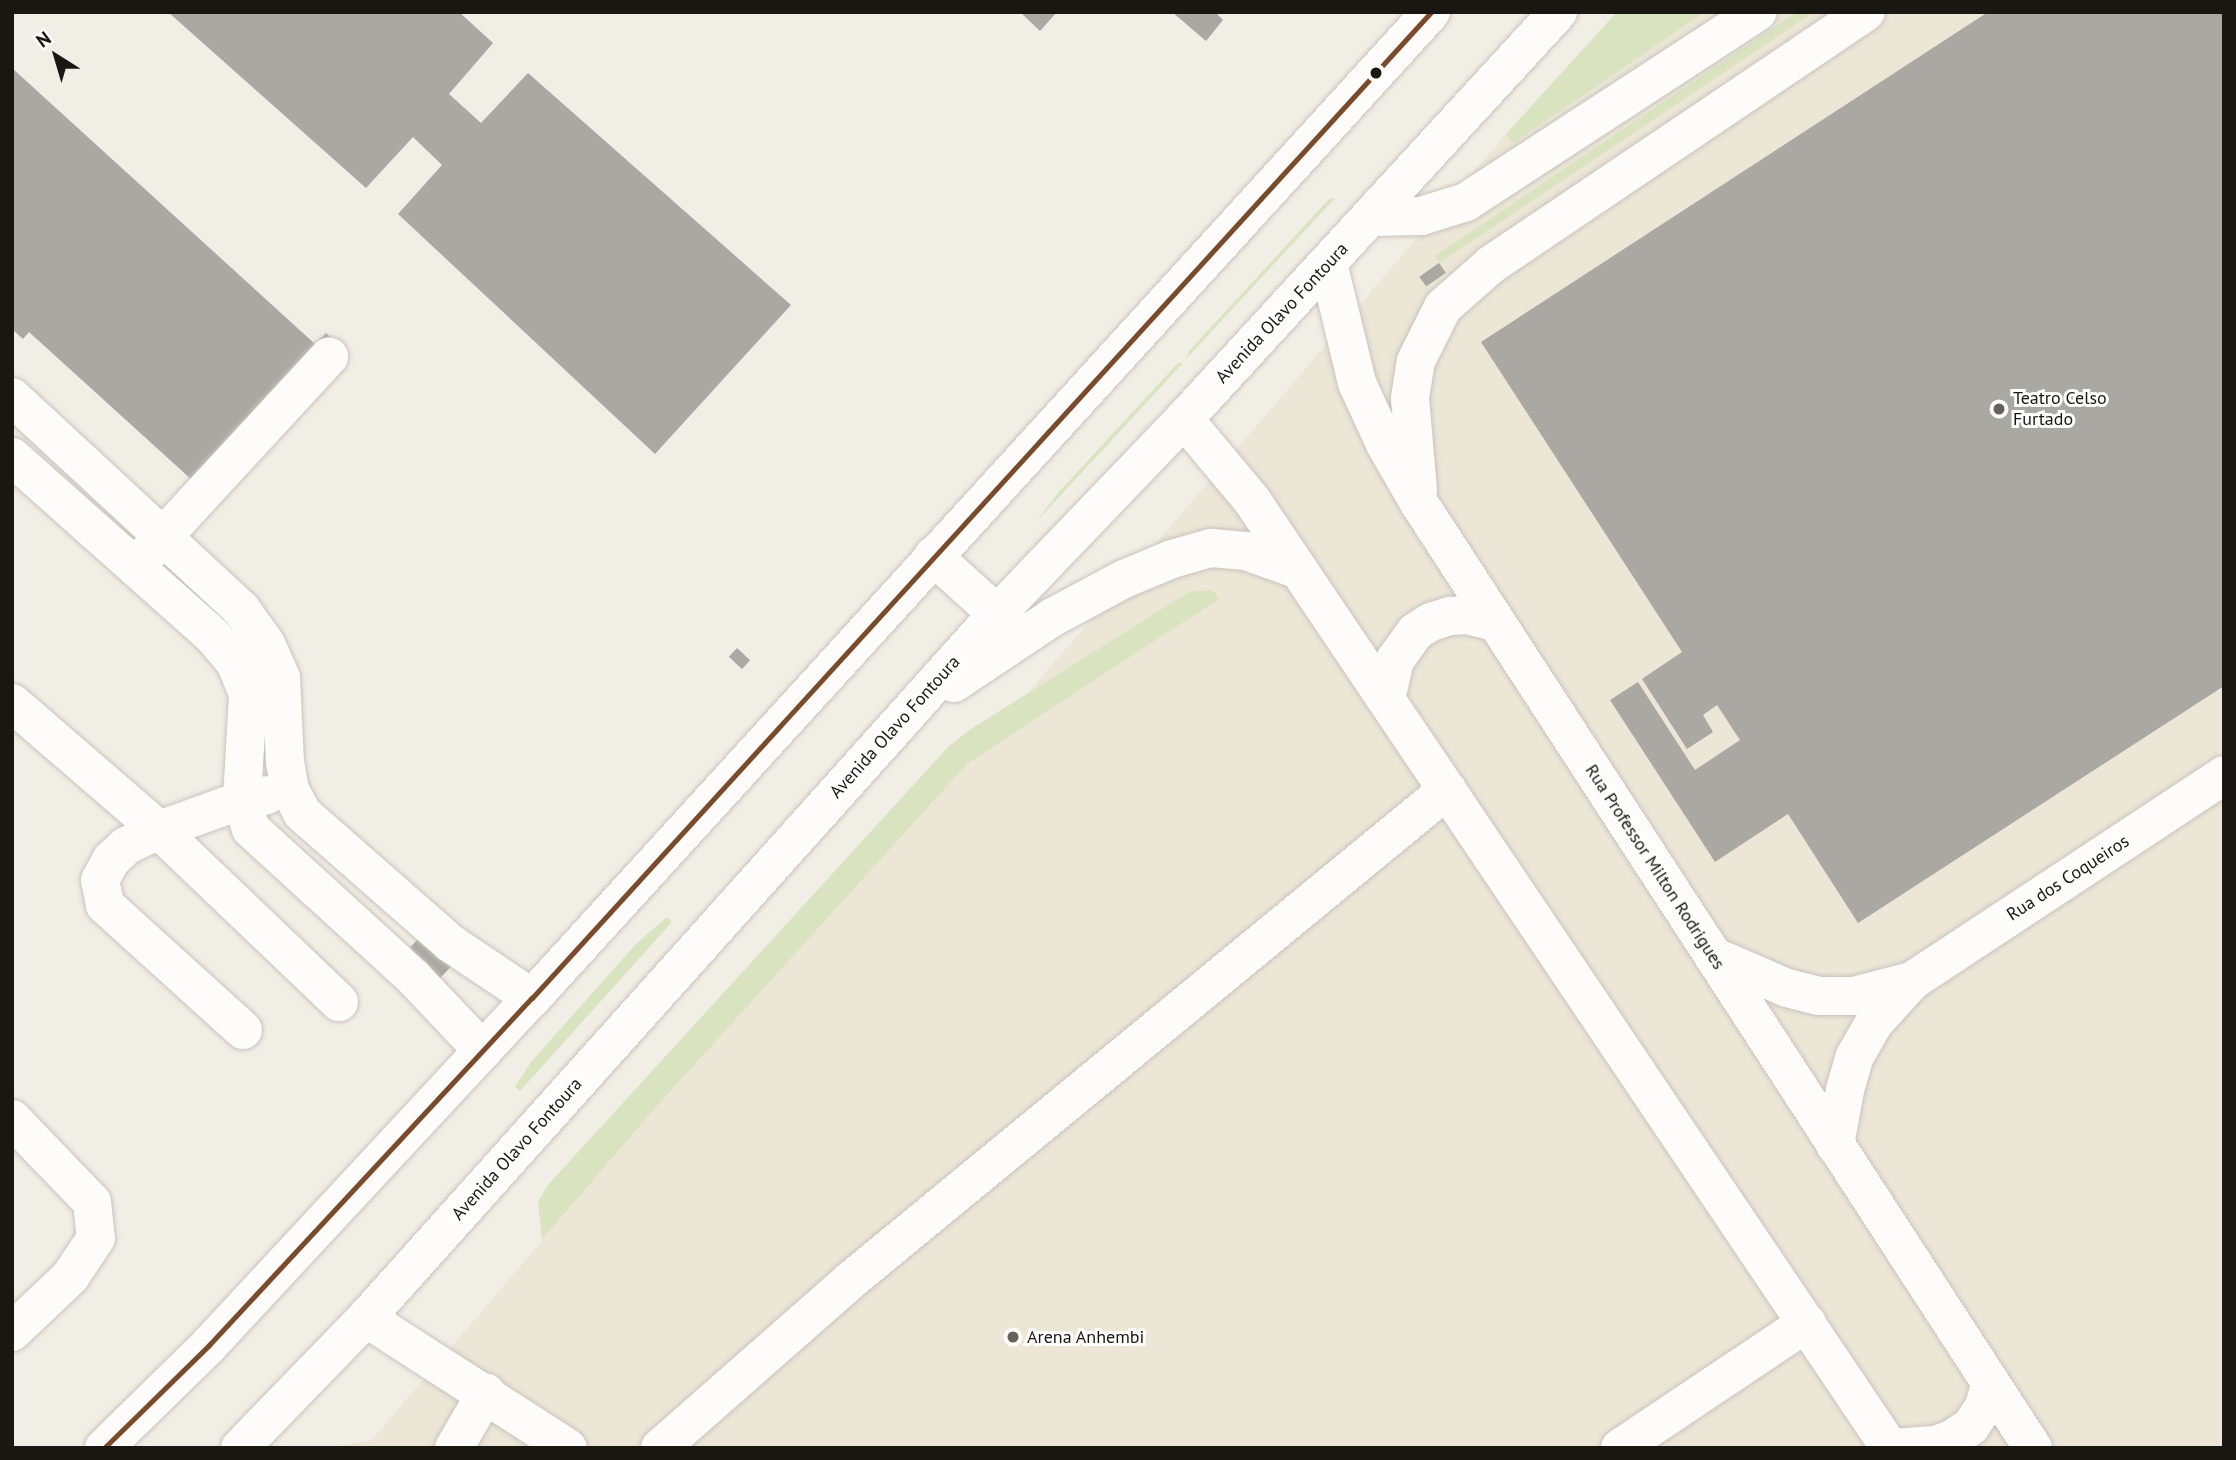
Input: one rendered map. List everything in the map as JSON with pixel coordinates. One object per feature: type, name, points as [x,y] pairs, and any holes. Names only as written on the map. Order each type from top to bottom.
[{"type":"main road","points":[[104,1448],[209,1345],[532,998],[1431,12]]},
{"type":"main road","name":"Avenida Olavo Fontoura","points":[[240,1448],[366,1318],[997,614],[1184,419],[1558,12]]},
{"type":"main road","points":[[1371,217],[1421,216],[1465,202],[1758,12]]},
{"type":"main road","points":[[1419,503],[1410,398],[1416,361],[1443,307],[1492,264],[1866,12]]},
{"type":"main road","name":"Rua Professor Milton Rodrigues","points":[[1328,263],[1357,383],[1385,444],[1419,503],[2033,1448]]},
{"type":"main road","points":[[135,567],[329,357]]},
{"type":"main road","points":[[12,397],[241,610],[266,644],[281,678],[285,762],[290,790],[302,813],[450,943],[532,998]]},
{"type":"main road","points":[[1184,419],[1251,499],[1891,1448],[1936,1445],[1952,1439],[1971,1426],[1984,1407],[1990,1384]]},
{"type":"main road","points":[[68,449],[25,469],[212,635],[235,662],[248,695],[242,800],[251,829],[414,978],[483,1051]]},
{"type":"main road","points":[[905,715],[1053,617],[1124,579],[1172,559],[1211,548],[1234,550],[1299,570]]},
{"type":"main road","points":[[933,556],[997,614]]},
{"type":"main road","points":[[1385,699],[1395,660],[1415,632],[1450,616],[1467,615],[1496,622]]},
{"type":"main road","points":[[12,702],[159,830],[340,1002]]},
{"type":"main road","name":"Rua dos Coqueiros","points":[[1912,981],[2224,775]]},
{"type":"main road","points":[[243,1030],[105,905],[100,880],[111,860],[126,846],[159,830],[242,800],[290,790]]},
{"type":"main road","points":[[660,1448],[851,1280],[1447,790]]},
{"type":"main road","points":[[1713,956],[1787,988],[1819,996],[1854,996],[1912,981]]},
{"type":"main road","points":[[1835,1145],[1845,1090],[1855,1056],[1874,1023],[1912,981]]},
{"type":"main road","points":[[12,1118],[92,1202],[96,1238],[70,1277],[14,1317]]},
{"type":"main road","points":[[366,1318],[568,1448]]},
{"type":"main road","points":[[1620,1448],[1807,1324]]},
{"type":"main road","points":[[454,1448],[486,1393]]},
{"type":"shaded area","points":[[1617,12],[2224,12],[2224,1448],[328,1448],[372,1440],[657,1106],[968,763],[1506,134]]},
{"type":"green space","points":[[1617,12],[1705,12],[1513,143],[1506,134]]},
{"type":"green space","points":[[1797,12],[1814,12],[1439,263],[1435,256]]},
{"type":"green space","points":[[1335,198],[1186,359],[1189,351],[1329,199]]},
{"type":"green space","points":[[1178,363],[1183,363],[1036,522],[1058,493]]},
{"type":"green space","points":[[1211,590],[1220,598],[968,763],[657,1106],[542,1240],[538,1202],[547,1186],[948,747],[971,729],[1189,592]]},
{"type":"green space","points":[[667,917],[672,922],[520,1091],[515,1087],[531,1062],[636,944]]},
{"type":"building","points":[[168,12],[459,12],[493,43],[449,94],[481,123],[528,73],[791,305],[655,454],[398,214],[442,165],[413,137],[366,188]]},
{"type":"building","points":[[1020,12],[1057,12],[1040,31]]},
{"type":"building","points":[[1172,12],[1215,12],[1223,20],[1206,41]]},
{"type":"building","points":[[1988,12],[2224,12],[2224,686],[1858,923],[1788,814],[1715,862],[1610,700],[1638,682],[1695,770],[1740,740],[1717,705],[1703,715],[1713,732],[1687,749],[1642,679],[1682,652],[1481,342]]},
{"type":"building","points":[[12,68],[315,344],[326,333],[333,339],[192,480],[29,332],[23,339],[12,329]]},
{"type":"building","points":[[1439,263],[1446,273],[1426,287],[1419,277]]},
{"type":"building","points":[[737,648],[750,660],[742,669],[729,657]]},
{"type":"building","points":[[420,937],[451,967],[437,981],[406,951]]},
{"type":"transit line","points":[[104,1448],[209,1345],[532,998],[1431,12]]},
{"type":"place","name":"Teatro Celso Furtado","points":[[1999,409]]},
{"type":"place","name":"Arena Anhembi","points":[[1013,1337]]}]
